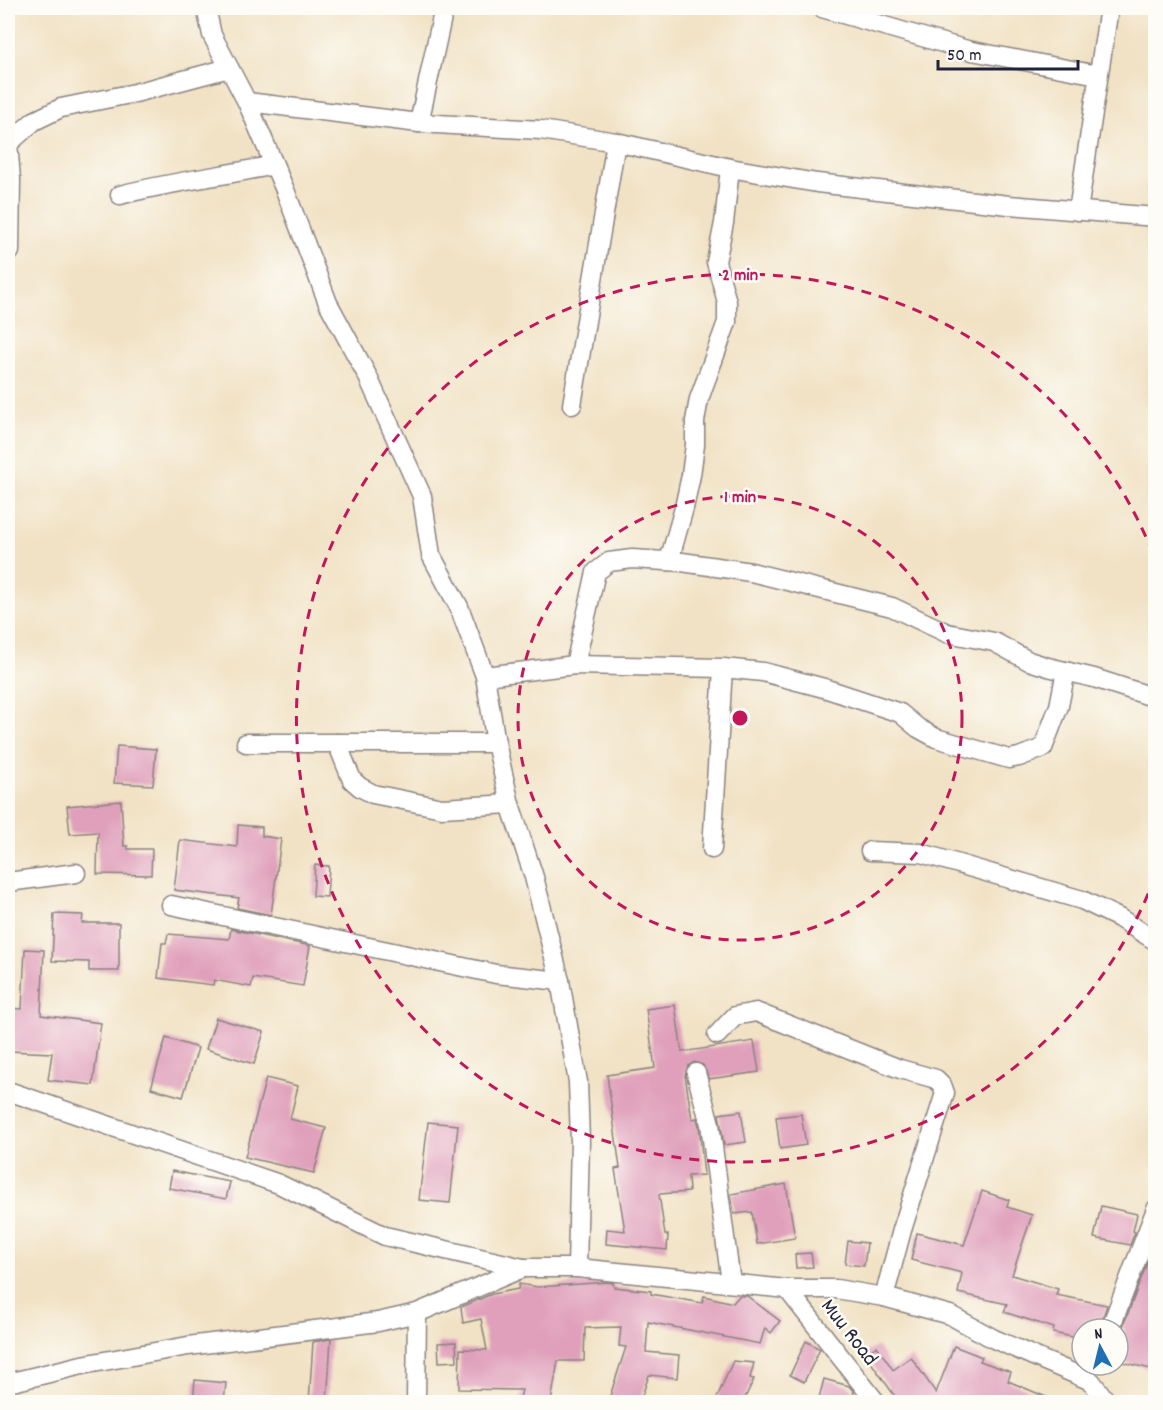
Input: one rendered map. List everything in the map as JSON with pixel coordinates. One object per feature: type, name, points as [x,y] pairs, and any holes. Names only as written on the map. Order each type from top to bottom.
[{"type":"street","points":[[206,8],[212,34],[247,102],[328,303],[367,375],[422,496],[431,555],[459,607],[485,676],[496,743],[510,804],[534,877],[560,981],[578,1082],[580,1141],[577,1268]]},
{"type":"street","points":[[419,123],[444,8]]},
{"type":"street","points":[[822,8],[967,50],[1098,75]]},
{"type":"street","points":[[1078,211],[1109,8]]},
{"type":"street","points":[[8,252],[10,251],[11,179],[8,143],[34,121],[61,108],[135,93],[229,68]]},
{"type":"street","points":[[247,102],[419,123],[541,130],[616,142],[730,168],[817,183],[1009,205],[1155,217]]},
{"type":"street","points":[[572,405],[616,142]]},
{"type":"street","points":[[120,195],[150,187],[274,165]]},
{"type":"street","points":[[669,561],[691,475],[699,399],[727,322],[727,302],[717,262],[730,168]]},
{"type":"street","points":[[575,665],[596,572],[609,562],[632,559],[669,561],[743,570],[892,607],[905,612],[917,621],[947,633],[994,642],[1029,661],[1094,678],[1155,698]]},
{"type":"street","points":[[485,676],[575,665],[723,668],[762,672],[824,688],[900,712],[918,728],[936,738],[1009,759],[1043,748],[1059,706],[1066,672]]},
{"type":"street","points":[[712,849],[723,668]]},
{"type":"street","points":[[246,743],[496,743]]},
{"type":"street","points":[[337,743],[352,780],[373,794],[442,808],[510,804]]},
{"type":"street","points":[[870,851],[921,853],[1082,900],[1119,918],[1155,940]]},
{"type":"street","points":[[8,882],[76,873]]},
{"type":"street","points":[[171,905],[495,974],[560,981]]},
{"type":"street","points":[[717,1035],[735,1016],[756,1012],[900,1069],[936,1079],[942,1085],[945,1093],[902,1230],[884,1297]]},
{"type":"street","points":[[696,1072],[710,1124],[731,1283]]},
{"type":"street","points":[[8,1091],[279,1184],[385,1236],[523,1269],[577,1268],[787,1289],[836,1289],[884,1297],[950,1315],[994,1339],[1070,1365]]},
{"type":"street","points":[[1114,1317],[1155,1209]]},
{"type":"street","points":[[8,1383],[82,1365],[188,1346],[378,1322],[417,1313],[523,1269]]},
{"type":"street","name":"Muu Road","points":[[787,1289],[876,1402]]},
{"type":"street","points":[[416,1402],[417,1313]]},
{"type":"street","points":[[1096,1377],[1107,1402]]},
{"type":"building","points":[[117,746],[156,749],[153,785],[114,783]]},
{"type":"building","points":[[121,801],[124,846],[128,846],[128,849],[152,849],[151,875],[97,874],[98,832],[70,834],[67,806]]},
{"type":"building","points":[[238,825],[262,827],[262,836],[281,839],[271,915],[237,908],[239,898],[174,890],[180,840],[237,847]]},
{"type":"building","points":[[315,865],[329,866],[327,897],[313,896]]},
{"type":"building","points":[[54,914],[83,915],[82,923],[119,923],[119,971],[89,971],[89,962],[52,961]]},
{"type":"building","points":[[231,929],[310,946],[303,986],[253,978],[251,987],[214,980],[213,985],[158,978],[162,943],[166,943],[168,934],[229,939]]},
{"type":"building","points":[[25,949],[44,950],[41,1015],[101,1023],[93,1085],[48,1080],[52,1053],[8,1051],[8,1008],[22,1009]]},
{"type":"building","points":[[675,1005],[682,1052],[754,1041],[759,1072],[709,1079],[703,1065],[694,1062],[688,1066],[685,1075],[692,1119],[697,1118],[699,1126],[704,1175],[688,1176],[689,1192],[659,1194],[665,1235],[668,1235],[667,1250],[606,1244],[607,1229],[625,1231],[615,1169],[620,1168],[607,1075],[655,1068],[646,1009]]},
{"type":"building","points":[[216,1018],[264,1032],[254,1064],[206,1049]]},
{"type":"building","points":[[166,1038],[198,1048],[183,1097],[151,1088]]},
{"type":"building","points":[[266,1078],[298,1086],[290,1119],[326,1128],[314,1173],[245,1157]]},
{"type":"building","points":[[741,1111],[746,1142],[724,1145],[719,1114]]},
{"type":"building","points":[[801,1114],[806,1145],[780,1149],[776,1117]]},
{"type":"building","points":[[428,1122],[458,1125],[450,1203],[419,1200]]},
{"type":"building","points":[[172,1171],[230,1182],[226,1199],[169,1188]]},
{"type":"building","points":[[786,1184],[795,1238],[757,1244],[752,1212],[734,1214],[731,1194]]},
{"type":"building","points":[[982,1191],[1009,1200],[1007,1207],[1032,1215],[1012,1275],[1058,1289],[1056,1295],[1107,1305],[1103,1317],[1070,1317],[1070,1337],[1053,1333],[1054,1328],[1004,1312],[1007,1304],[958,1293],[962,1273],[911,1260],[917,1233],[964,1245]]},
{"type":"building","points":[[1101,1206],[1137,1214],[1133,1231],[1135,1232],[1130,1245],[1094,1238]]},
{"type":"building","points":[[848,1241],[867,1243],[864,1266],[845,1264]]},
{"type":"building","points":[[1155,1242],[1155,1370],[1130,1364],[1130,1317],[1127,1317]]},
{"type":"building","points":[[811,1253],[813,1267],[796,1268],[795,1254]]},
{"type":"building","points":[[613,1283],[614,1287],[651,1291],[651,1294],[702,1303],[704,1296],[733,1303],[739,1296],[747,1296],[780,1321],[771,1333],[765,1328],[760,1344],[648,1322],[646,1352],[679,1355],[677,1378],[649,1375],[640,1402],[608,1402],[626,1347],[619,1346],[621,1327],[585,1328],[584,1361],[558,1361],[551,1402],[519,1402],[522,1390],[459,1389],[460,1349],[487,1350],[481,1319],[463,1323],[461,1307],[492,1294],[518,1289],[519,1284],[538,1287]]},
{"type":"building","points":[[331,1339],[327,1402],[309,1402],[313,1342]]},
{"type":"building","points":[[806,1341],[820,1349],[804,1382],[790,1375]]},
{"type":"building","points":[[456,1342],[457,1361],[439,1362],[438,1343]]},
{"type":"building","points":[[877,1346],[893,1370],[911,1357],[936,1393],[954,1346],[982,1357],[980,1361],[1011,1372],[1008,1381],[1058,1402],[899,1402],[865,1354]]},
{"type":"building","points":[[733,1361],[754,1363],[750,1378],[754,1379],[743,1402],[715,1402]]},
{"type":"building","points":[[824,1379],[849,1386],[854,1392],[851,1402],[818,1402]]},
{"type":"building","points":[[195,1380],[226,1383],[224,1402],[193,1402]]}]
